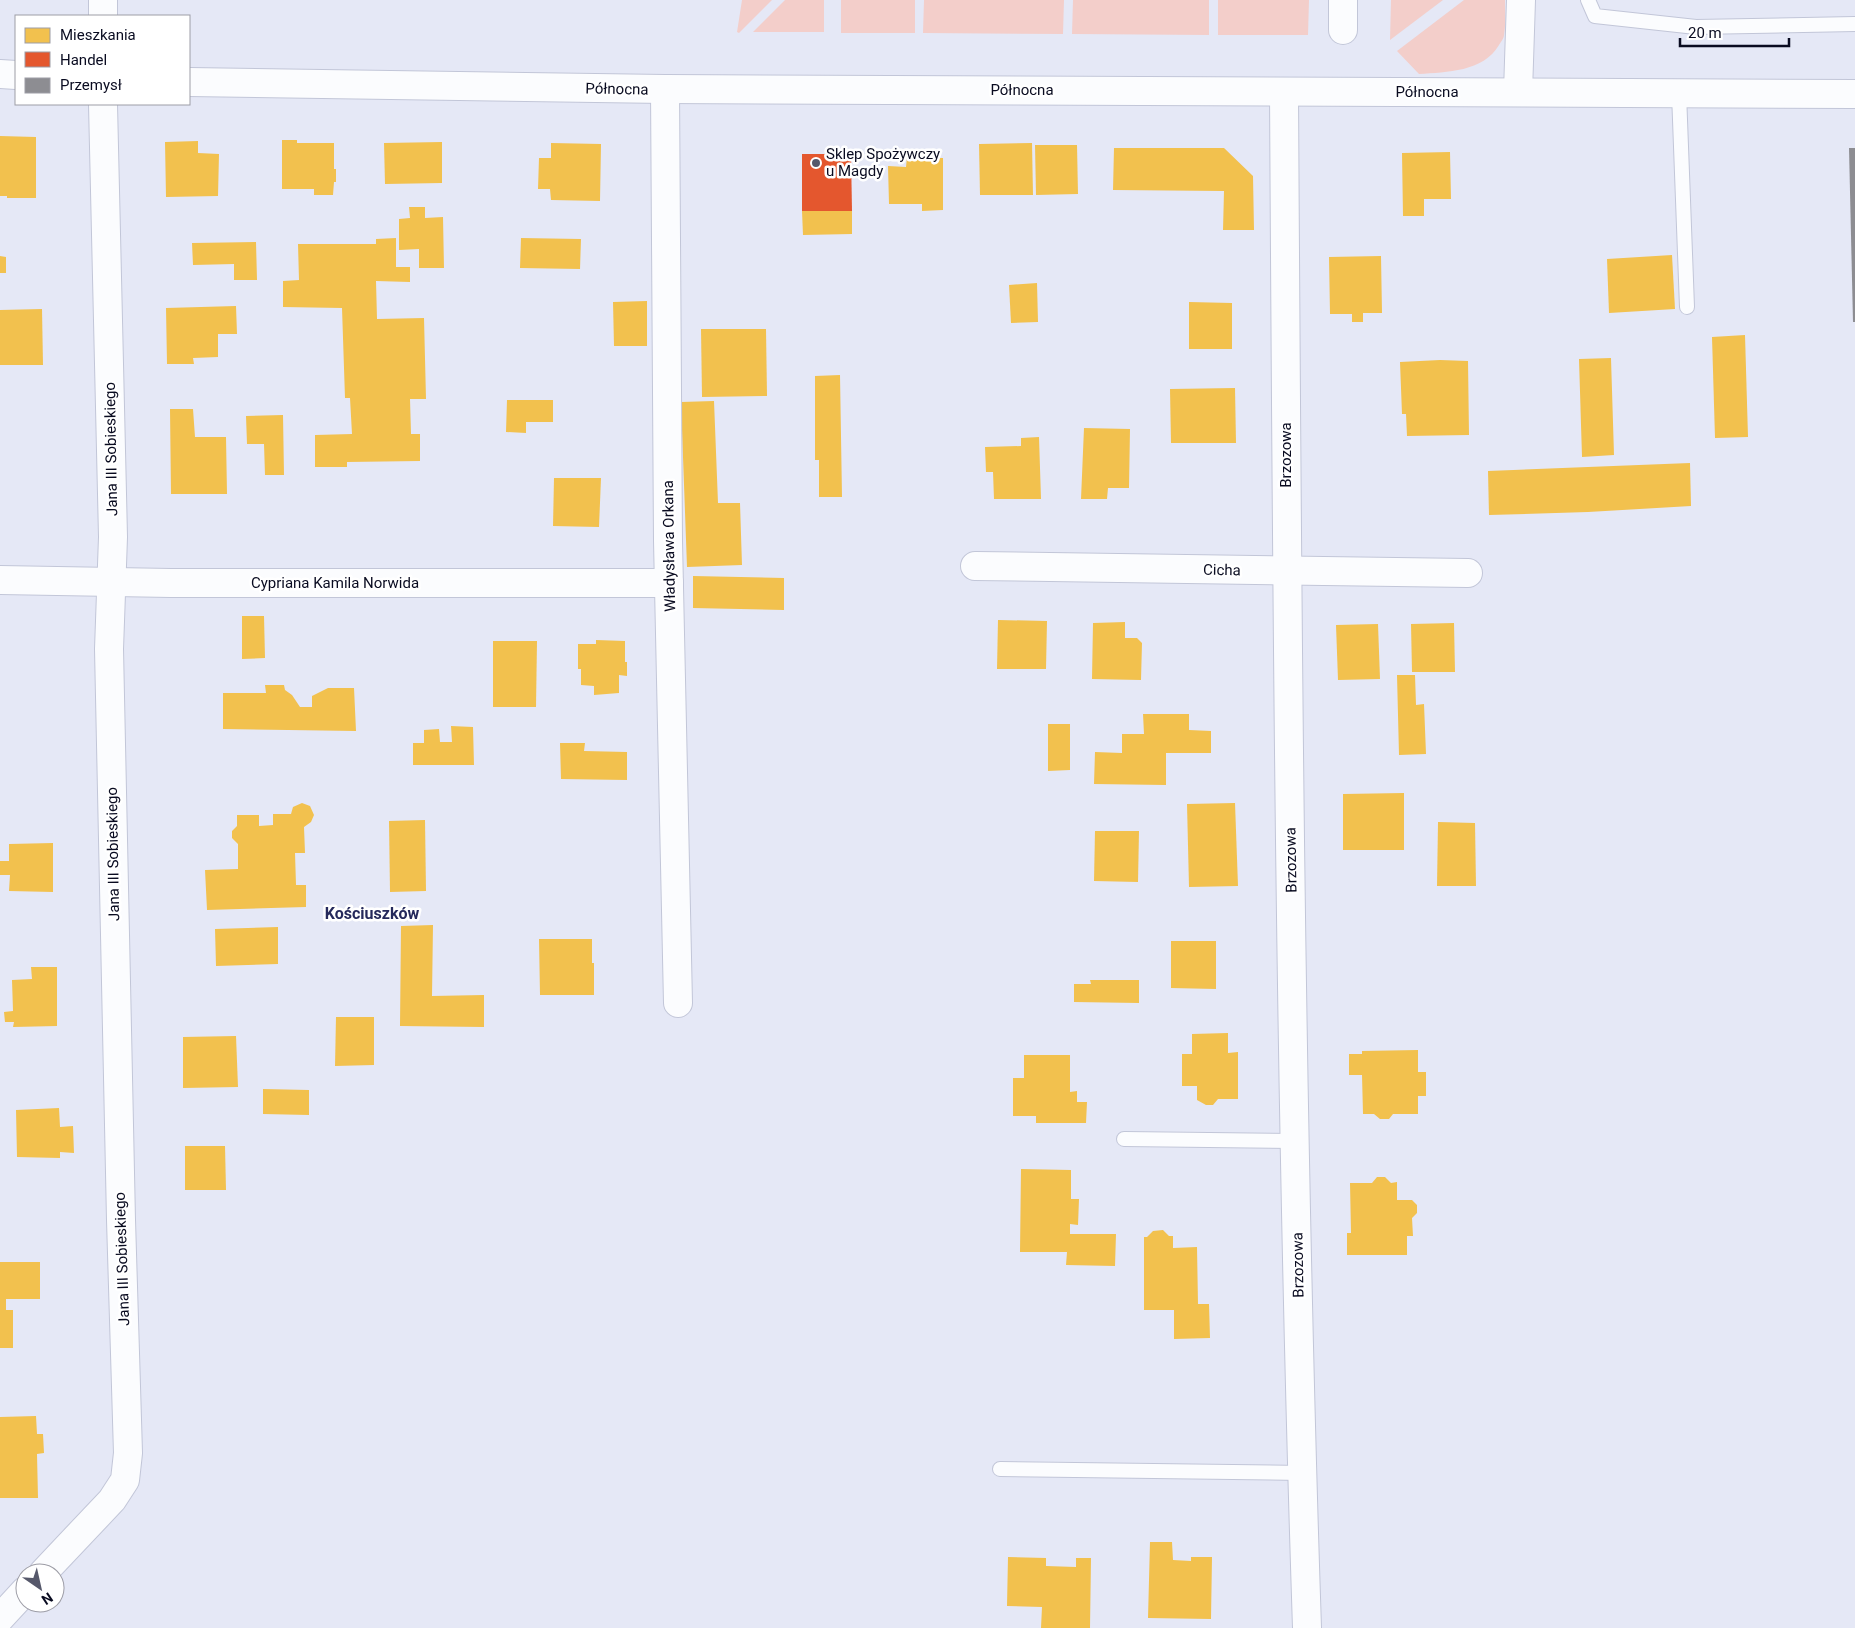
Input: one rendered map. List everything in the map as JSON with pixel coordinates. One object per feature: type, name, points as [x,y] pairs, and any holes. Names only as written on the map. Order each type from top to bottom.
[{"type":"street","points":[[103,0],[103,15]]},
{"type":"street","points":[[1343,0],[1343,30]]},
{"type":"street","points":[[1518,92],[1522,0]]},
{"type":"street","points":[[0,74],[15,75]]},
{"type":"street","name":"Północna","points":[[190,82],[665,89],[1855,94]]},
{"type":"street","name":"Władysława Orkana","points":[[665,89],[669,583],[678,1003]]},
{"type":"street","name":"Brzozowa","points":[[1284,92],[1287,571],[1295,1141],[1307,1628]]},
{"type":"street","name":"Jana III Sobieskiego","points":[[52,1563],[112,1500],[125,1480],[128,1453],[109,649],[113,536],[103,105]]},
{"type":"street","name":"Cicha","points":[[975,566],[1468,573]]},
{"type":"street","name":"Cypriana Kamila Norwida","points":[[0,580],[111,582],[669,583]]},
{"type":"street","points":[[0,1618],[15,1602]]},
{"type":"lane","points":[[1588,0],[1595,16],[1696,26],[1855,24]]},
{"type":"lane","points":[[1679,93],[1687,307]]},
{"type":"lane","points":[[1124,1139],[1295,1141]]},
{"type":"lane","points":[[1000,1469],[1302,1473]]},
{"type":"shaded area","points":[[742,0],[772,0],[739,33],[737,32]]},
{"type":"shaded area","points":[[785,0],[824,0],[824,32],[753,32]]},
{"type":"shaded area","points":[[841,0],[915,0],[915,33],[841,33]]},
{"type":"shaded area","points":[[924,0],[1064,0],[1063,34],[923,33]]},
{"type":"shaded area","points":[[1073,0],[1209,0],[1209,35],[1072,34]]},
{"type":"shaded area","points":[[1218,0],[1309,0],[1308,35],[1218,35]]},
{"type":"shaded area","points":[[1391,0],[1443,0],[1390,40]]},
{"type":"shaded area","points":[[1464,0],[1505,0],[1505,26],[1504,36],[1501,41],[1492,54],[1474,66],[1452,71],[1419,74],[1397,51]]},
{"type":"building: Mieszkania","points":[[0,136],[36,137],[36,198],[7,198],[7,196],[0,196]]},
{"type":"building: Mieszkania","points":[[282,140],[297,140],[297,143],[334,143],[336,182],[334,182],[333,195],[314,195],[314,189],[282,189]]},
{"type":"building: Mieszkania","points":[[198,141],[198,153],[219,154],[218,196],[166,197],[165,142]]},
{"type":"building: Mieszkania","points":[[442,142],[442,183],[385,184],[384,143]]},
{"type":"building: Mieszkania","points":[[551,143],[601,144],[600,201],[551,200],[550,189],[538,189],[539,158],[551,158]]},
{"type":"building: Mieszkania","points":[[1032,143],[1033,195],[980,195],[979,144]]},
{"type":"building: Mieszkania","points":[[1035,145],[1077,145],[1078,194],[1036,195]]},
{"type":"building: Mieszkania","points":[[1114,148],[1224,148],[1253,176],[1254,230],[1223,230],[1224,191],[1113,190]]},
{"type":"building: Mieszkania","points":[[1450,152],[1451,199],[1424,199],[1424,216],[1403,216],[1402,153]]},
{"type":"building: Mieszkania","points":[[907,157],[943,158],[943,210],[922,211],[922,204],[889,204],[888,166],[906,167]]},
{"type":"building: Mieszkania","points":[[409,207],[425,207],[425,218],[443,217],[444,268],[419,268],[419,249],[399,250],[399,219],[410,218]]},
{"type":"building: Mieszkania","points":[[802,211],[852,211],[852,234],[803,235]]},
{"type":"building: Mieszkania","points":[[396,238],[396,267],[410,267],[410,282],[376,281],[377,319],[424,318],[426,399],[410,399],[411,434],[420,434],[420,461],[347,462],[347,467],[315,467],[315,435],[352,434],[350,398],[345,398],[342,308],[283,307],[283,281],[299,280],[298,244],[376,244],[376,239]]},
{"type":"building: Mieszkania","points":[[521,238],[581,239],[580,269],[520,268]]},
{"type":"building: Mieszkania","points":[[256,242],[257,280],[234,280],[234,264],[193,265],[192,243]]},
{"type":"building: Mieszkania","points":[[1672,255],[1675,309],[1609,313],[1607,259]]},
{"type":"building: Mieszkania","points":[[0,256],[6,257],[6,273],[0,273]]},
{"type":"building: Mieszkania","points":[[1381,256],[1382,313],[1363,313],[1363,322],[1352,322],[1352,314],[1330,314],[1329,257]]},
{"type":"building: Mieszkania","points":[[1037,283],[1038,322],[1011,323],[1009,285]]},
{"type":"building: Mieszkania","points":[[647,301],[647,346],[614,346],[613,302]]},
{"type":"building: Mieszkania","points":[[1189,302],[1232,303],[1232,349],[1189,349]]},
{"type":"building: Mieszkania","points":[[236,306],[237,334],[218,334],[218,357],[193,358],[194,364],[167,364],[166,308]]},
{"type":"building: Mieszkania","points":[[42,309],[43,365],[0,365],[0,310]]},
{"type":"building: Mieszkania","points":[[701,329],[766,329],[767,396],[702,397]]},
{"type":"building: Mieszkania","points":[[1745,335],[1748,437],[1715,438],[1712,337]]},
{"type":"building: Mieszkania","points":[[1611,358],[1614,455],[1582,457],[1579,359]]},
{"type":"building: Mieszkania","points":[[1468,361],[1469,435],[1407,436],[1406,414],[1402,414],[1400,362]]},
{"type":"building: Mieszkania","points":[[840,375],[842,497],[819,497],[819,460],[815,460],[815,376]]},
{"type":"building: Mieszkania","points":[[1235,388],[1236,443],[1171,443],[1170,389]]},
{"type":"building: Mieszkania","points":[[507,400],[553,400],[553,422],[526,422],[526,433],[506,432]]},
{"type":"building: Mieszkania","points":[[714,401],[718,503],[740,503],[742,565],[687,567],[681,402]]},
{"type":"building: Mieszkania","points":[[170,409],[193,409],[195,437],[226,437],[227,494],[171,494]]},
{"type":"building: Mieszkania","points":[[283,415],[284,475],[265,475],[264,444],[247,444],[246,416]]},
{"type":"building: Mieszkania","points":[[1084,428],[1130,429],[1129,488],[1108,488],[1107,499],[1081,499]]},
{"type":"building: Mieszkania","points":[[1039,437],[1041,499],[994,499],[993,472],[986,472],[985,447],[1021,446],[1021,438]]},
{"type":"building: Mieszkania","points":[[1690,463],[1691,506],[1489,515],[1488,471]]},
{"type":"building: Mieszkania","points":[[554,478],[601,478],[599,527],[553,526]]},
{"type":"building: Mieszkania","points":[[693,576],[784,578],[784,610],[693,608]]},
{"type":"building: Mieszkania","points":[[242,616],[264,616],[265,658],[242,659]]},
{"type":"building: Mieszkania","points":[[998,620],[1047,621],[1046,669],[997,669]]},
{"type":"building: Mieszkania","points":[[1125,622],[1125,638],[1137,638],[1142,643],[1141,680],[1092,679],[1093,623]]},
{"type":"building: Mieszkania","points":[[1454,623],[1455,672],[1412,672],[1411,624]]},
{"type":"building: Mieszkania","points":[[1378,624],[1380,679],[1338,680],[1336,625]]},
{"type":"building: Mieszkania","points":[[596,640],[625,641],[627,676],[619,675],[619,693],[594,695],[594,686],[581,685],[581,669],[578,669],[578,644],[596,644]]},
{"type":"building: Mieszkania","points":[[493,641],[537,641],[536,707],[493,707]]},
{"type":"building: Mieszkania","points":[[1397,675],[1415,675],[1416,705],[1424,704],[1426,754],[1399,755]]},
{"type":"building: Mieszkania","points":[[265,685],[284,685],[285,690],[292,695],[300,707],[312,707],[312,696],[328,688],[354,688],[356,731],[223,729],[223,693],[266,693]]},
{"type":"building: Mieszkania","points":[[1143,714],[1189,714],[1189,730],[1211,731],[1211,753],[1166,753],[1166,785],[1094,784],[1095,752],[1122,753],[1122,734],[1144,734]]},
{"type":"building: Mieszkania","points":[[1048,724],[1070,724],[1070,770],[1048,771]]},
{"type":"building: Mieszkania","points":[[451,726],[473,727],[474,765],[413,765],[413,743],[424,743],[424,730],[439,729],[440,742],[452,742]]},
{"type":"building: Mieszkania","points":[[560,743],[585,743],[584,751],[627,752],[627,780],[561,779]]},
{"type":"building: Mieszkania","points":[[1404,793],[1404,850],[1343,850],[1343,794]]},
{"type":"building: Mieszkania","points":[[302,803],[310,806],[314,815],[311,822],[304,827],[305,853],[295,853],[296,885],[306,885],[306,907],[207,910],[205,870],[238,869],[238,844],[232,838],[232,831],[237,826],[237,815],[259,815],[259,826],[273,825],[273,814],[291,814],[293,807]]},
{"type":"building: Mieszkania","points":[[1235,803],[1238,886],[1189,887],[1187,804]]},
{"type":"building: Mieszkania","points":[[425,820],[426,891],[390,892],[389,821]]},
{"type":"building: Mieszkania","points":[[1438,822],[1475,823],[1476,886],[1437,886]]},
{"type":"building: Mieszkania","points":[[1095,831],[1139,831],[1138,882],[1094,881]]},
{"type":"building: Mieszkania","points":[[53,843],[53,892],[9,891],[10,875],[0,875],[0,861],[9,861],[9,844]]},
{"type":"building: Mieszkania","points":[[433,925],[432,996],[484,995],[484,1027],[400,1026],[401,926]]},
{"type":"building: Mieszkania","points":[[278,927],[278,964],[216,966],[215,929]]},
{"type":"building: Mieszkania","points":[[539,939],[592,939],[594,995],[540,995]]},
{"type":"building: Mieszkania","points":[[1171,941],[1216,941],[1216,989],[1171,988]]},
{"type":"building: Mieszkania","points":[[31,967],[57,967],[57,1026],[13,1027],[14,1022],[5,1022],[4,1012],[13,1011],[12,980],[32,979]]},
{"type":"building: Mieszkania","points":[[1090,980],[1139,980],[1139,1003],[1074,1002],[1074,984],[1091,984]]},
{"type":"building: Mieszkania","points":[[336,1017],[374,1017],[374,1065],[335,1066]]},
{"type":"building: Mieszkania","points":[[1228,1033],[1228,1053],[1238,1052],[1238,1099],[1218,1099],[1213,1105],[1206,1105],[1197,1100],[1197,1086],[1182,1086],[1182,1054],[1192,1054],[1192,1034]]},
{"type":"building: Mieszkania","points":[[236,1036],[238,1087],[183,1088],[183,1037]]},
{"type":"building: Mieszkania","points":[[1418,1050],[1418,1072],[1426,1072],[1426,1096],[1418,1096],[1418,1114],[1393,1114],[1389,1119],[1380,1119],[1374,1114],[1363,1114],[1362,1075],[1349,1075],[1349,1054],[1362,1054],[1362,1051]]},
{"type":"building: Mieszkania","points":[[1024,1055],[1070,1055],[1070,1092],[1077,1091],[1077,1102],[1087,1102],[1086,1123],[1036,1123],[1036,1116],[1013,1116],[1013,1078],[1024,1078]]},
{"type":"building: Mieszkania","points":[[263,1089],[309,1090],[309,1115],[263,1114]]},
{"type":"building: Mieszkania","points":[[59,1108],[60,1127],[73,1126],[74,1153],[60,1152],[60,1158],[17,1157],[16,1110]]},
{"type":"building: Mieszkania","points":[[185,1146],[225,1146],[226,1190],[185,1190]]},
{"type":"building: Mieszkania","points":[[1021,1169],[1071,1170],[1071,1199],[1079,1199],[1078,1225],[1070,1224],[1070,1234],[1116,1234],[1115,1266],[1066,1265],[1067,1252],[1020,1252]]},
{"type":"building: Mieszkania","points":[[1377,1177],[1385,1177],[1391,1183],[1397,1182],[1397,1200],[1412,1200],[1417,1205],[1417,1213],[1412,1218],[1413,1236],[1407,1236],[1407,1255],[1347,1255],[1347,1233],[1351,1233],[1350,1183],[1372,1183]]},
{"type":"building: Mieszkania","points":[[1163,1230],[1169,1236],[1173,1236],[1173,1248],[1197,1247],[1198,1304],[1209,1304],[1210,1338],[1174,1339],[1174,1310],[1144,1310],[1144,1237],[1147,1237],[1153,1231]]},
{"type":"building: Mieszkania","points":[[0,1262],[40,1262],[40,1299],[6,1299],[6,1310],[13,1310],[13,1348],[0,1348]]},
{"type":"building: Mieszkania","points":[[36,1416],[37,1434],[43,1434],[44,1453],[37,1454],[38,1498],[0,1498],[0,1417]]},
{"type":"building: Mieszkania","points":[[1150,1542],[1172,1542],[1173,1560],[1191,1561],[1191,1557],[1212,1557],[1211,1619],[1148,1618]]},
{"type":"building: Mieszkania","points":[[1008,1557],[1046,1558],[1046,1566],[1076,1567],[1076,1558],[1091,1558],[1090,1628],[1041,1628],[1042,1607],[1007,1606]]},
{"type":"building: Handel","points":[[802,154],[851,154],[852,211],[802,211]]},
{"type":"building: Przemysł","points":[[1849,148],[1855,148],[1855,322],[1853,322]]},
{"type":"place","name":"Sklep Spożywczy u Magdy","points":[[816,163]]},
{"type":"district","name":"Kościuszków","points":[[372,913]]}]
